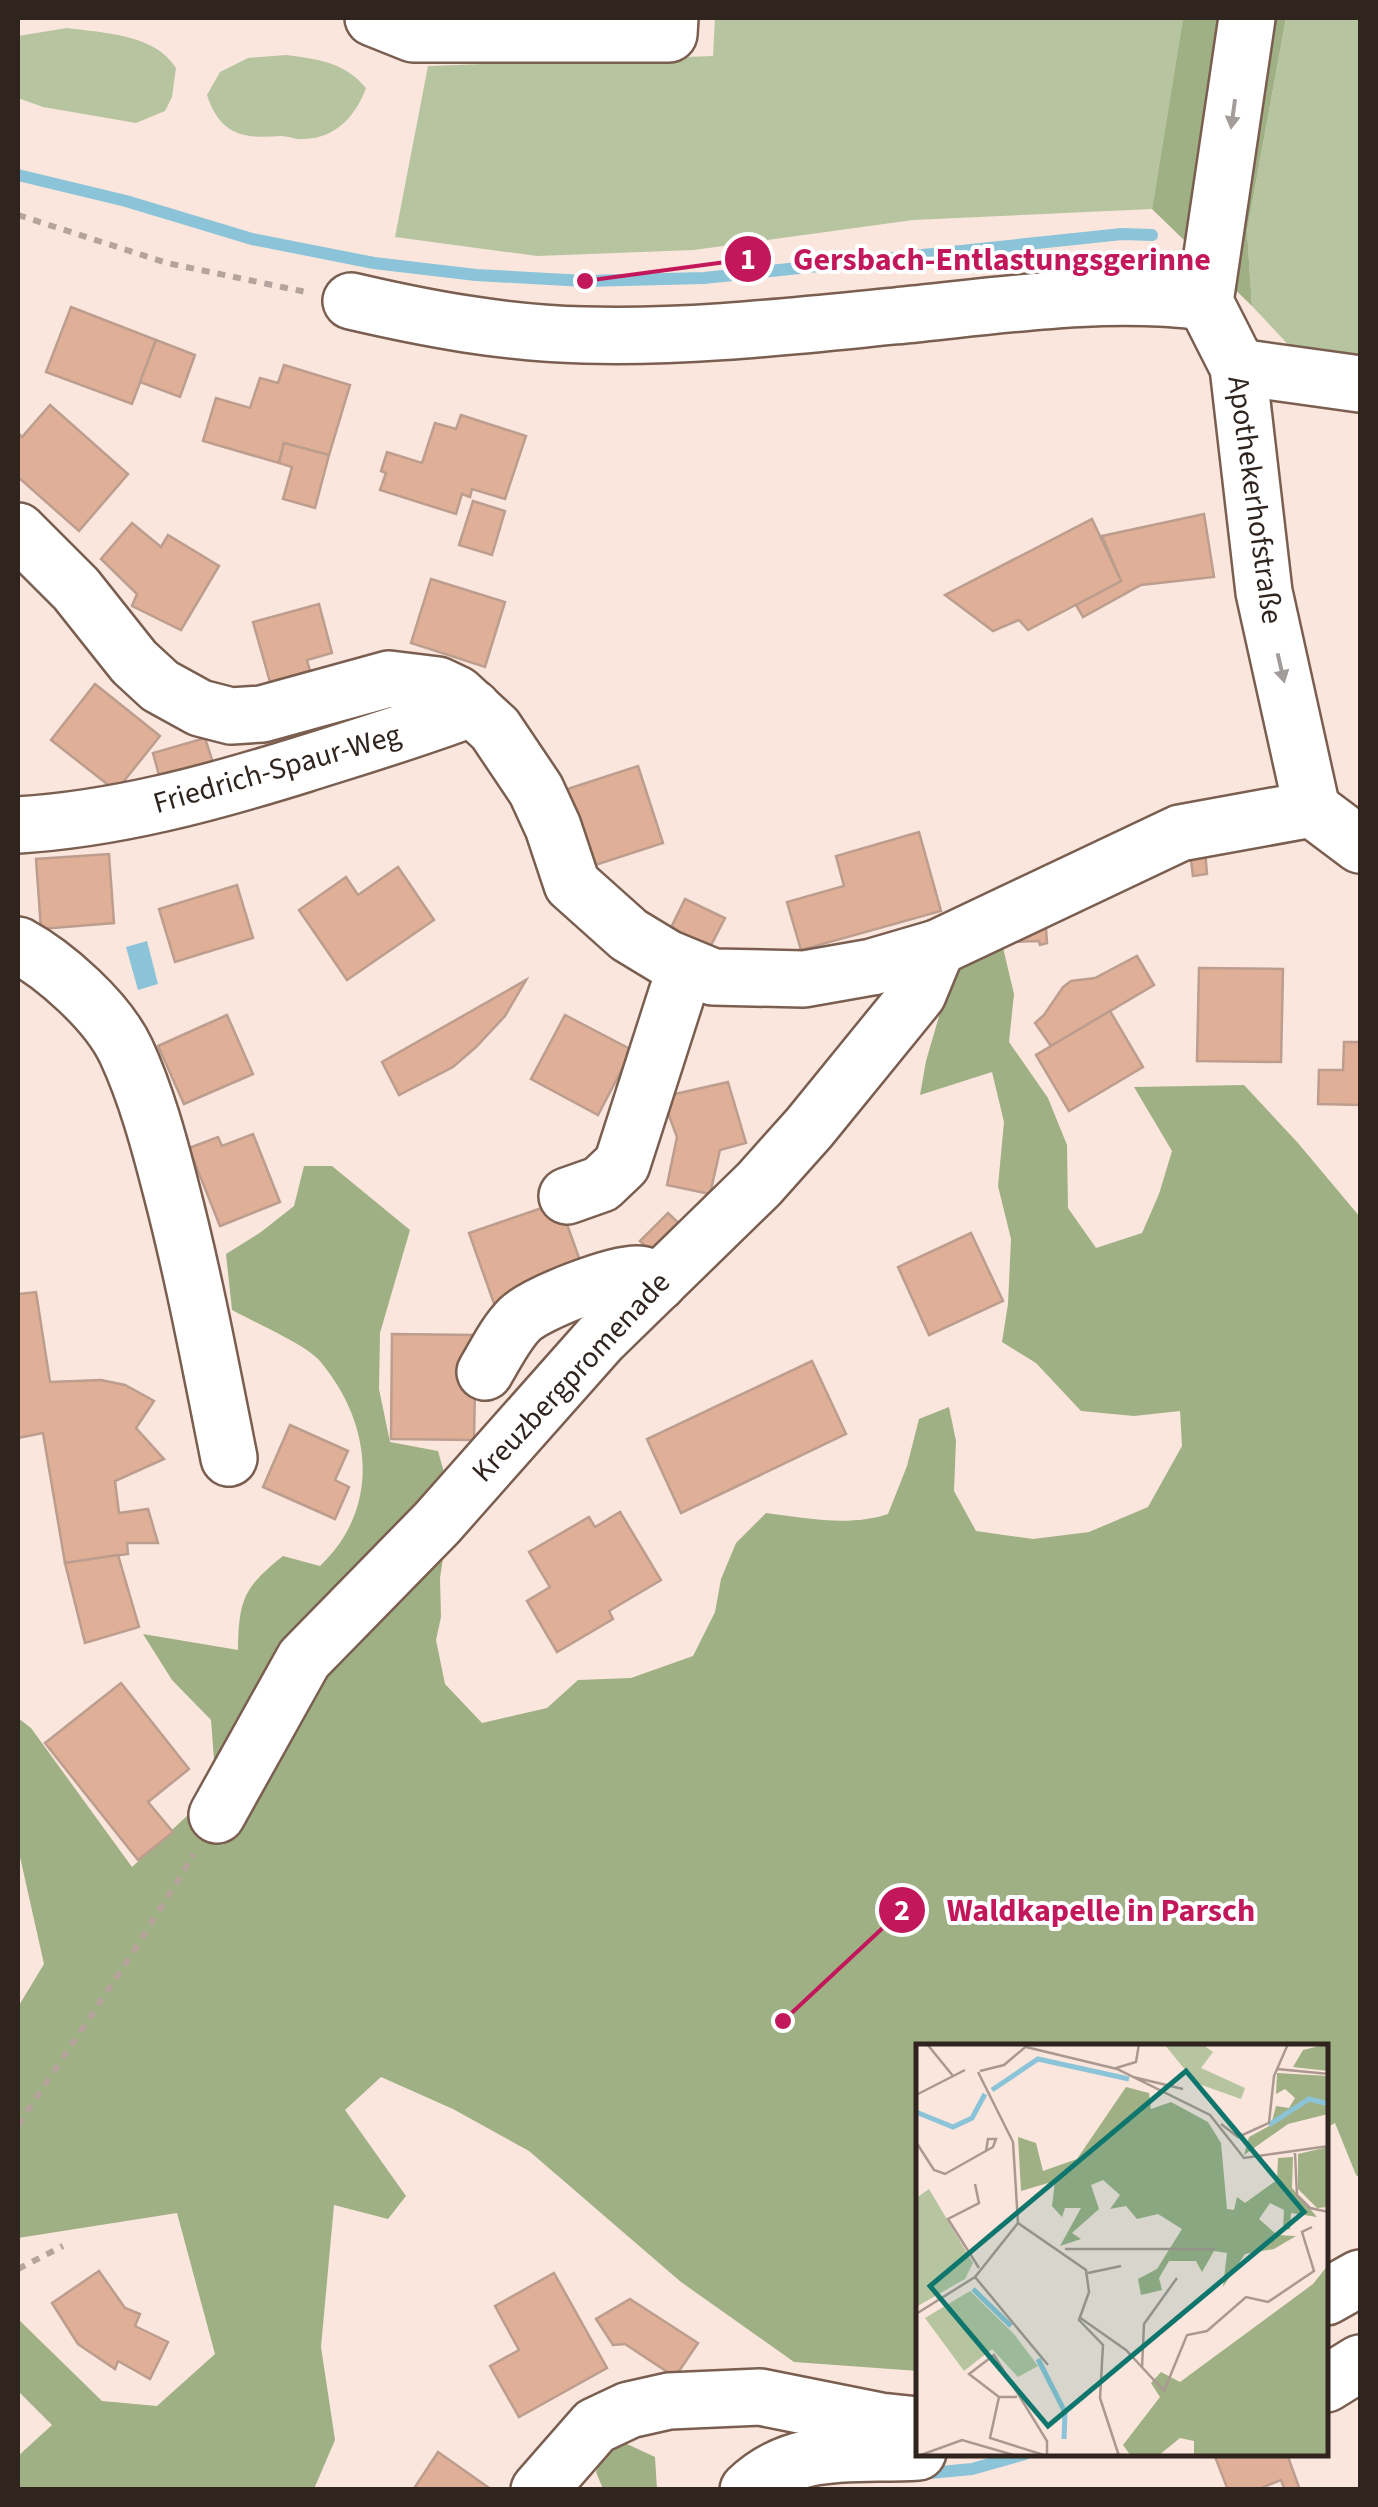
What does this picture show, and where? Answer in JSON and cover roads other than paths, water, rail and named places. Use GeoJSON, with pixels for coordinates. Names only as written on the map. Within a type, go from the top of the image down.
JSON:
{"type":"FeatureCollection","features":[{"type":"Feature","properties":{"kind":"street"},"geometry":{"type":"LineString","coordinates":[[374,18],[413,34],[669,34],[670,18]]}},
{"type":"Feature","properties":{"kind":"street"},"geometry":{"type":"LineString","coordinates":[[351,301],[434,321],[584,335],[676,334],[1116,296],[1205,302],[1246,18]]}},
{"type":"Feature","properties":{"kind":"street","name":"Apothekerhofstraße"},"geometry":{"type":"LineString","coordinates":[[1205,302],[1238,367],[1264,592],[1312,808]]}},
{"type":"Feature","properties":{"kind":"street"},"geometry":{"type":"LineString","coordinates":[[1238,367],[1360,384]]}},
{"type":"Feature","properties":{"kind":"street"},"geometry":{"type":"LineString","coordinates":[[18,531],[76,590],[134,662],[160,686],[200,708],[231,716],[262,714],[389,680],[438,685],[457,694],[495,729],[536,790],[572,884],[629,935],[688,968],[714,977],[804,979],[872,967],[937,948],[1180,833],[1312,808],[1360,845]]}},
{"type":"Feature","properties":{"kind":"street","name":"Friedrich-Spaur-Weg"},"geometry":{"type":"LineString","coordinates":[[18,824],[63,822],[200,796],[421,728],[473,708]]}},
{"type":"Feature","properties":{"kind":"street"},"geometry":{"type":"LineString","coordinates":[[18,945],[42,958],[85,997],[124,1047],[156,1130],[186,1245],[229,1458]]}},
{"type":"Feature","properties":{"kind":"street","name":"Kreuzbergpromenade"},"geometry":{"type":"LineString","coordinates":[[217,1815],[304,1659],[437,1523],[600,1339],[759,1184],[839,1094],[918,994],[937,948]]}},
{"type":"Feature","properties":{"kind":"street"},"geometry":{"type":"LineString","coordinates":[[567,1196],[601,1184],[622,1164],[676,993],[688,968]]}},
{"type":"Feature","properties":{"kind":"street"},"geometry":{"type":"LineString","coordinates":[[485,1372],[510,1331],[533,1310],[619,1277],[642,1274],[658,1283]]}},
{"type":"Feature","properties":{"kind":"street"},"geometry":{"type":"LineString","coordinates":[[1328,2296],[1360,2278]]}},
{"type":"Feature","properties":{"kind":"street"},"geometry":{"type":"LineString","coordinates":[[1328,2383],[1360,2364]]}},
{"type":"Feature","properties":{"kind":"street"},"geometry":{"type":"LineString","coordinates":[[539,2490],[595,2426],[629,2410],[668,2401],[760,2397],[916,2425]]}},
{"type":"Feature","properties":{"kind":"street"},"geometry":{"type":"LineString","coordinates":[[748,2490],[777,2466],[805,2458],[916,2452]]}},
{"type":"Feature","properties":{"kind":"water"},"geometry":{"type":"Polygon","coordinates":[[[147,941],[158,984],[138,990],[126,947],[147,941]]]}},
{"type":"Feature","properties":{"kind":"waterway"},"geometry":{"type":"LineString","coordinates":[[18,175],[126,201],[252,239],[374,263],[476,275],[585,281],[704,278],[1122,234],[1152,235]]}},
{"type":"Feature","properties":{"kind":"waterway"},"geometry":{"type":"LineString","coordinates":[[919,2474],[972,2469],[1014,2457]]}},
{"type":"Feature","properties":{"kind":"place","name":"Gersbach-Entlastungsgerinne"},"geometry":{"type":"Point","coordinates":[585,281]}},
{"type":"Feature","properties":{"kind":"place","name":"Waldkapelle in Parsch"},"geometry":{"type":"Point","coordinates":[783,2021]}}]}
